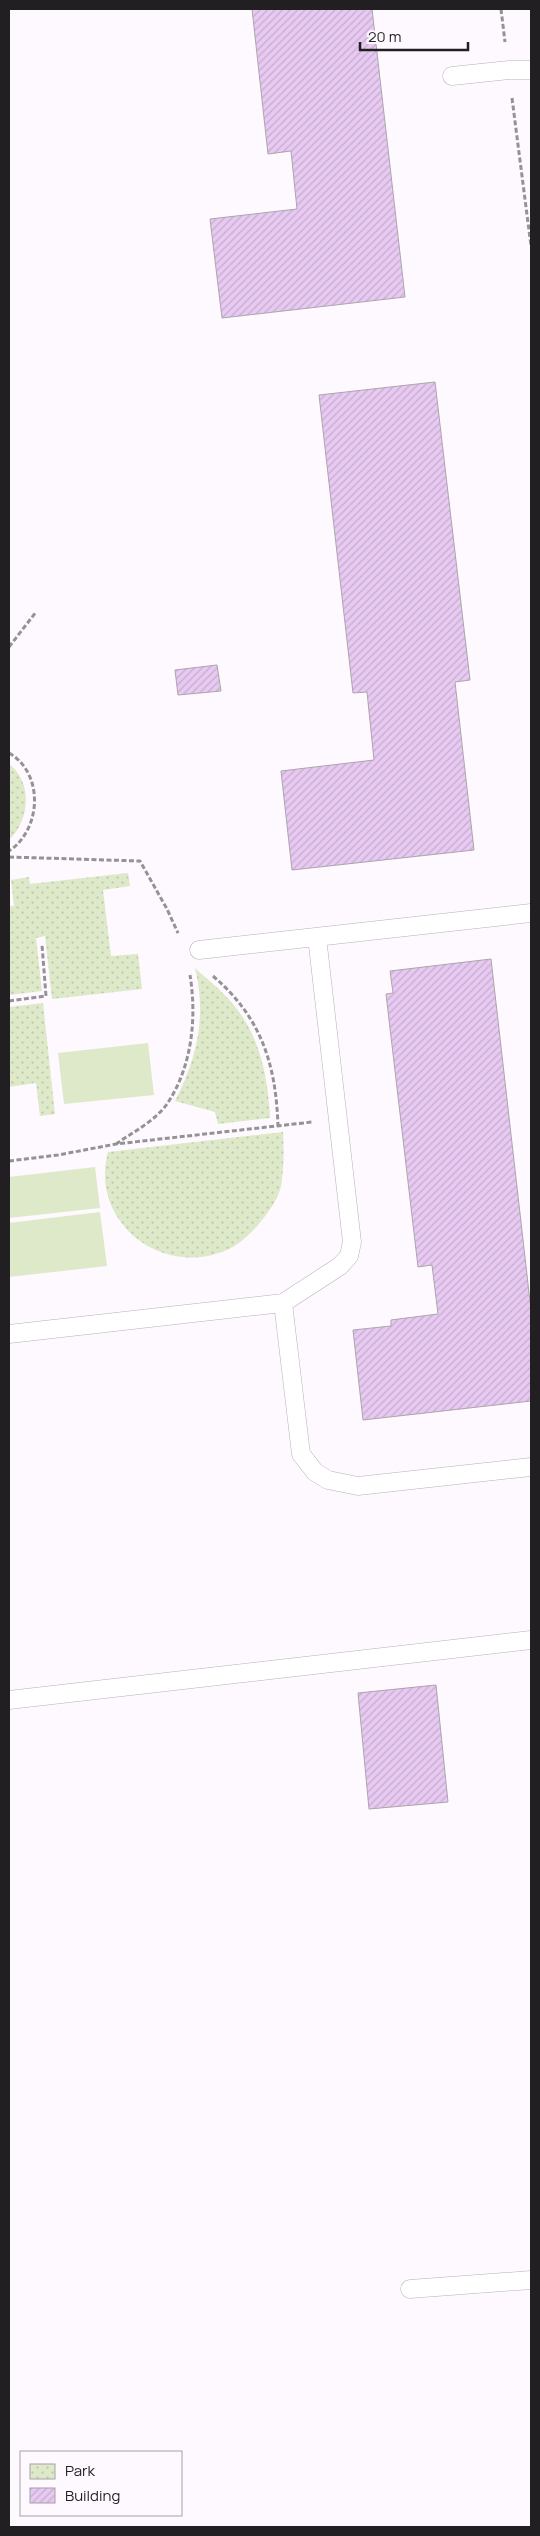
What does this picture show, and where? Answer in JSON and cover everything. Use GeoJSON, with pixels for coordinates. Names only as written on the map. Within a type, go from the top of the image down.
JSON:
{"type":"FeatureCollection","features":[{"type":"Feature","properties":{"kind":"lane"},"geometry":{"type":"LineString","coordinates":[[452,76],[509,70],[531,70]]}},
{"type":"Feature","properties":{"kind":"lane"},"geometry":{"type":"LineString","coordinates":[[199,950],[531,913]]}},
{"type":"Feature","properties":{"kind":"lane"},"geometry":{"type":"LineString","coordinates":[[9,1334],[283,1303],[340,1266],[350,1256],[352,1242],[317,937]]}},
{"type":"Feature","properties":{"kind":"lane"},"geometry":{"type":"LineString","coordinates":[[283,1303],[301,1454],[315,1472],[328,1480],[358,1486],[531,1467]]}},
{"type":"Feature","properties":{"kind":"lane"},"geometry":{"type":"LineString","coordinates":[[9,1700],[531,1640]]}},
{"type":"Feature","properties":{"kind":"lane"},"geometry":{"type":"LineString","coordinates":[[410,2289],[531,2280]]}},
{"type":"Feature","properties":{"kind":"path"},"geometry":{"type":"LineString","coordinates":[[501,9],[531,246]]}},
{"type":"Feature","properties":{"kind":"path"},"geometry":{"type":"LineString","coordinates":[[9,647],[36,612]]}},
{"type":"Feature","properties":{"kind":"path"},"geometry":{"type":"LineString","coordinates":[[9,753],[18,758],[32,778],[36,803],[30,824],[16,846],[9,851]]}},
{"type":"Feature","properties":{"kind":"path"},"geometry":{"type":"LineString","coordinates":[[9,857],[140,862],[167,909],[178,934]]}},
{"type":"Feature","properties":{"kind":"path"},"geometry":{"type":"LineString","coordinates":[[9,1001],[46,996],[42,945]]}},
{"type":"Feature","properties":{"kind":"path"},"geometry":{"type":"LineString","coordinates":[[116,1144],[147,1123],[166,1104],[179,1080],[190,1050],[193,1019],[189,967]]}},
{"type":"Feature","properties":{"kind":"path"},"geometry":{"type":"LineString","coordinates":[[210,973],[233,993],[254,1023],[269,1054],[277,1092],[278,1126]]}},
{"type":"Feature","properties":{"kind":"path"},"geometry":{"type":"LineString","coordinates":[[9,1161],[58,1155],[116,1144],[338,1119]]}},
{"type":"Feature","properties":{"kind":"green space"},"geometry":{"type":"Polygon","coordinates":[[[9,764],[22,781],[26,802],[21,823],[9,840],[9,764]]]}},
{"type":"Feature","properties":{"kind":"green space"},"geometry":{"type":"Polygon","coordinates":[[[128,873],[130,886],[103,890],[111,956],[138,954],[142,989],[52,999],[45,936],[36,938],[42,991],[9,995],[9,906],[14,906],[11,880],[29,877],[30,884],[128,873]]]}},
{"type":"Feature","properties":{"kind":"green space"},"geometry":{"type":"Polygon","coordinates":[[[195,968],[228,998],[242,1015],[256,1043],[267,1087],[270,1118],[218,1124],[215,1112],[175,1101],[189,1069],[198,1036],[200,1003],[195,968]]]}},
{"type":"Feature","properties":{"kind":"green space"},"geometry":{"type":"Polygon","coordinates":[[[43,1003],[55,1114],[40,1116],[36,1083],[9,1087],[9,1007],[43,1003]]]}},
{"type":"Feature","properties":{"kind":"green space"},"geometry":{"type":"Polygon","coordinates":[[[148,1043],[154,1095],[64,1104],[58,1053],[148,1043]]]}},
{"type":"Feature","properties":{"kind":"green space"},"geometry":{"type":"Polygon","coordinates":[[[283,1132],[283,1172],[277,1196],[268,1212],[255,1228],[241,1242],[229,1249],[204,1257],[180,1257],[157,1250],[137,1238],[121,1222],[110,1201],[105,1178],[108,1152],[283,1132]]]}},
{"type":"Feature","properties":{"kind":"green space"},"geometry":{"type":"Polygon","coordinates":[[[95,1167],[100,1208],[9,1218],[9,1177],[95,1167]]]}},
{"type":"Feature","properties":{"kind":"green space"},"geometry":{"type":"Polygon","coordinates":[[[100,1212],[107,1266],[9,1277],[9,1223],[100,1212]]]}},
{"type":"Feature","properties":{"kind":"building"},"geometry":{"type":"Polygon","coordinates":[[[252,9],[372,9],[405,297],[222,318],[210,219],[297,209],[291,151],[268,154],[252,9]]]}},
{"type":"Feature","properties":{"kind":"building"},"geometry":{"type":"Polygon","coordinates":[[[435,382],[470,680],[455,682],[474,850],[292,870],[281,771],[374,760],[367,692],[353,693],[319,395],[435,382]]]}},
{"type":"Feature","properties":{"kind":"building"},"geometry":{"type":"Polygon","coordinates":[[[217,665],[221,691],[178,695],[175,670],[217,665]]]}},
{"type":"Feature","properties":{"kind":"building"},"geometry":{"type":"Polygon","coordinates":[[[491,959],[531,1310],[531,1401],[363,1420],[353,1330],[391,1326],[391,1320],[438,1314],[432,1265],[418,1267],[386,994],[393,993],[390,971],[491,959]]]}},
{"type":"Feature","properties":{"kind":"building"},"geometry":{"type":"Polygon","coordinates":[[[436,1685],[448,1802],[369,1809],[358,1693],[436,1685]]]}}]}
